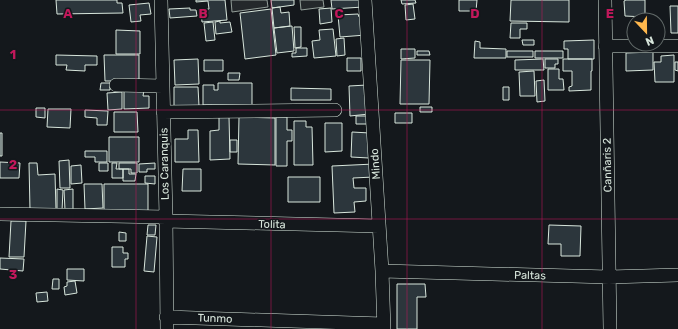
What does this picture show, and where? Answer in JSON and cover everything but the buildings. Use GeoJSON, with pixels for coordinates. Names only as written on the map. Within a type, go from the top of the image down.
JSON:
{"type":"FeatureCollection","features":[{"type":"Feature","properties":{"kind":"street","name":"Los Caranquis"},"geometry":{"type":"LineString","coordinates":[[161,0],[166,323]]}},
{"type":"Feature","properties":{"kind":"street","name":"Mindo"},"geometry":{"type":"LineString","coordinates":[[365,0],[382,271],[384,326]]}},
{"type":"Feature","properties":{"kind":"street","name":"Canñaris 2"},"geometry":{"type":"LineString","coordinates":[[605,0],[610,329]]}},
{"type":"Feature","properties":{"kind":"street"},"geometry":{"type":"LineString","coordinates":[[606,46],[678,46]]}},
{"type":"Feature","properties":{"kind":"street"},"geometry":{"type":"LineString","coordinates":[[116,85],[163,86]]}},
{"type":"Feature","properties":{"kind":"street"},"geometry":{"type":"LineString","coordinates":[[163,112],[335,110]]}},
{"type":"Feature","properties":{"kind":"street","name":"Tolita"},"geometry":{"type":"LineString","coordinates":[[0,214],[379,226]]}},
{"type":"Feature","properties":{"kind":"street","name":"Paltas"},"geometry":{"type":"LineString","coordinates":[[382,271],[609,276],[678,275]]}},
{"type":"Feature","properties":{"kind":"street","name":"Tunmo"},"geometry":{"type":"LineString","coordinates":[[166,323],[384,326]]}},
{"type":"Feature","properties":{"kind":"shaded area"},"geometry":{"type":"Polygon","coordinates":[[[231,0],[267,0],[268,7],[232,12],[231,0]]]}},
{"type":"Feature","properties":{"kind":"shaded area"},"geometry":{"type":"Polygon","coordinates":[[[300,0],[323,0],[324,7],[301,10],[300,0]]]}}]}
